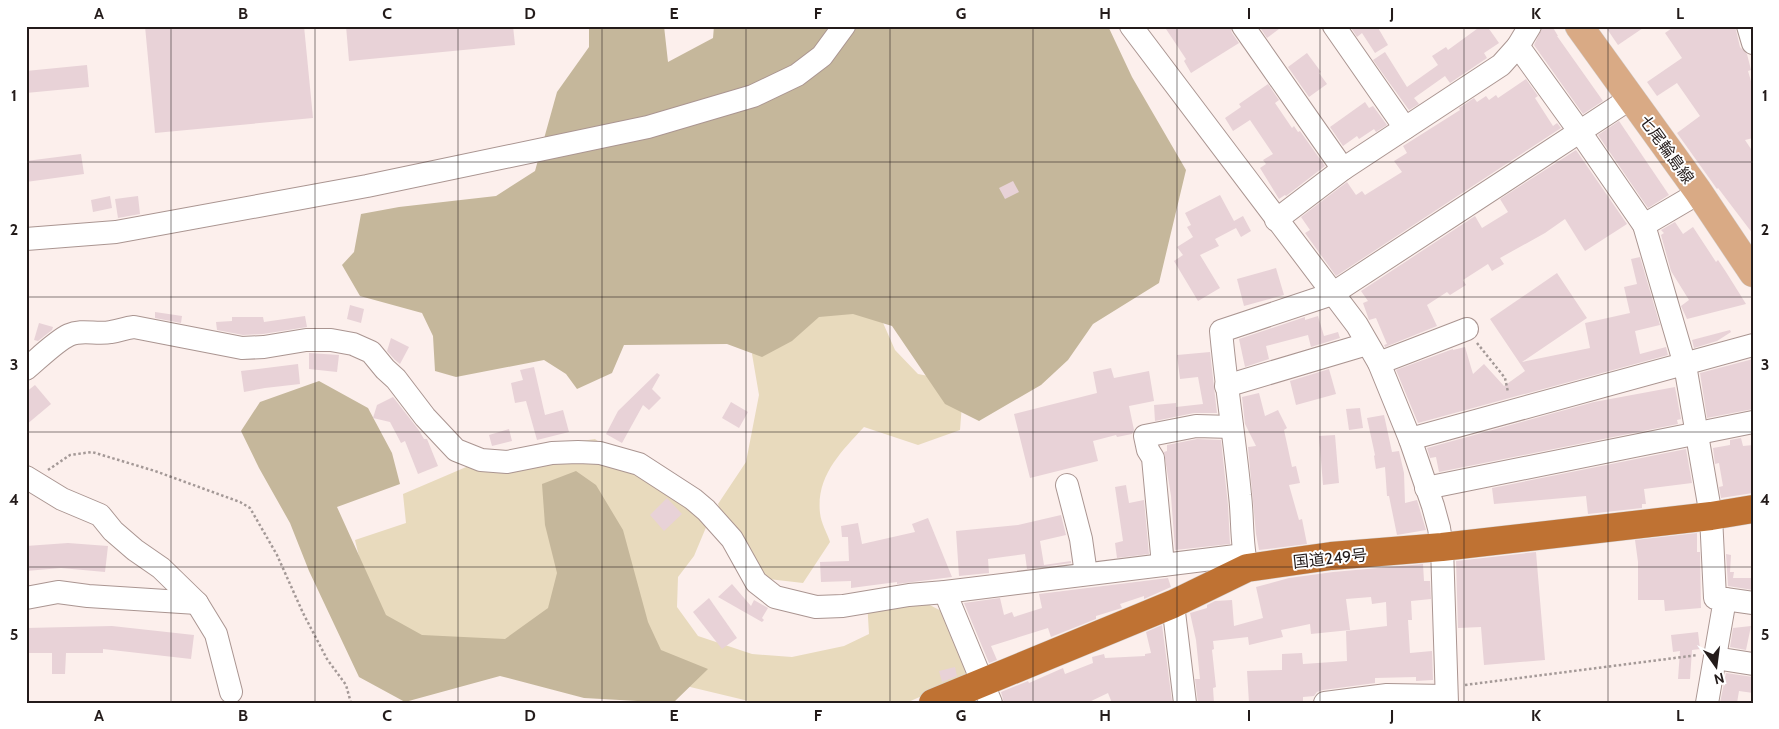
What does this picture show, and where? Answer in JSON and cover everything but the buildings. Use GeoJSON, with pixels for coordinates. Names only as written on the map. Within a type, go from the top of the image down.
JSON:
{"type":"FeatureCollection","features":[{"type":"Feature","properties":{"kind":"highway","name":"国道249号"},"geometry":{"type":"LineString","coordinates":[[933,703],[987,692],[1173,604],[1245,562],[1442,547],[1711,516],[1753,509]]}},
{"type":"Feature","properties":{"kind":"main road","name":"七尾輪島線"},"geometry":{"type":"LineString","coordinates":[[1579,26],[1698,191],[1753,273]]}},
{"type":"Feature","properties":{"kind":"street"},"geometry":{"type":"LineString","coordinates":[[26,239],[116,232],[367,186],[648,127],[753,96],[797,74],[822,56],[844,26]]}},
{"type":"Feature","properties":{"kind":"street"},"geometry":{"type":"LineString","coordinates":[[1131,26],[1357,325],[1379,363],[1410,439],[1439,528],[1442,547],[1446,695],[1387,695],[1328,703]]}},
{"type":"Feature","properties":{"kind":"street"},"geometry":{"type":"LineString","coordinates":[[1243,26],[1343,169]]}},
{"type":"Feature","properties":{"kind":"street"},"geometry":{"type":"LineString","coordinates":[[1334,26],[1404,128]]}},
{"type":"Feature","properties":{"kind":"street"},"geometry":{"type":"LineString","coordinates":[[1276,220],[1343,169],[1501,65],[1518,46],[1530,26]]}},
{"type":"Feature","properties":{"kind":"street"},"geometry":{"type":"LineString","coordinates":[[1748,26],[1753,43]]}},
{"type":"Feature","properties":{"kind":"street"},"geometry":{"type":"LineString","coordinates":[[1518,46],[1644,226],[1685,365],[1711,516],[1715,598],[1753,603]]}},
{"type":"Feature","properties":{"kind":"street"},"geometry":{"type":"LineString","coordinates":[[26,369],[68,336],[80,332],[93,334],[134,327],[242,348],[264,347],[306,340],[331,340],[353,344],[371,352],[396,379],[425,418],[456,450],[481,460],[508,462],[552,453],[578,452],[600,454],[639,464],[693,499],[706,510],[732,539],[756,582],[775,596],[816,607],[843,606],[909,595],[1163,565],[1245,562],[1240,496],[1221,332],[1332,294],[1631,98]]}},
{"type":"Feature","properties":{"kind":"street"},"geometry":{"type":"LineString","coordinates":[[1644,226],[1690,198],[1698,191]]}},
{"type":"Feature","properties":{"kind":"street"},"geometry":{"type":"LineString","coordinates":[[1379,363],[1467,329]]}},
{"type":"Feature","properties":{"kind":"street"},"geometry":{"type":"LineString","coordinates":[[1226,386],[1367,344]]}},
{"type":"Feature","properties":{"kind":"street"},"geometry":{"type":"LineString","coordinates":[[1410,439],[1753,345]]}},
{"type":"Feature","properties":{"kind":"street"},"geometry":{"type":"LineString","coordinates":[[1426,488],[1753,422]]}},
{"type":"Feature","properties":{"kind":"street"},"geometry":{"type":"LineString","coordinates":[[1163,565],[1153,458],[1148,450],[1145,436],[1196,426],[1232,427]]}},
{"type":"Feature","properties":{"kind":"street"},"geometry":{"type":"LineString","coordinates":[[29,479],[62,499],[100,515],[113,531],[135,550],[161,568],[197,604],[216,634],[231,692]]}},
{"type":"Feature","properties":{"kind":"street"},"geometry":{"type":"LineString","coordinates":[[1067,484],[1081,539],[1086,574]]}},
{"type":"Feature","properties":{"kind":"street"},"geometry":{"type":"LineString","coordinates":[[26,598],[58,592],[197,604]]}},
{"type":"Feature","properties":{"kind":"street"},"geometry":{"type":"LineString","coordinates":[[945,592],[987,692]]}},
{"type":"Feature","properties":{"kind":"street"},"geometry":{"type":"LineString","coordinates":[[1706,703],[1725,600]]}},
{"type":"Feature","properties":{"kind":"street"},"geometry":{"type":"LineString","coordinates":[[1173,604],[1185,703]]}},
{"type":"Feature","properties":{"kind":"street"},"geometry":{"type":"LineString","coordinates":[[1716,656],[1753,664]]}},
{"type":"Feature","properties":{"kind":"path"},"geometry":{"type":"LineString","coordinates":[[1467,329],[1504,378],[1513,411]]}},
{"type":"Feature","properties":{"kind":"path"},"geometry":{"type":"LineString","coordinates":[[29,479],[70,455],[92,452],[155,471],[240,502],[250,508],[277,555],[303,613],[327,659],[346,685],[351,703]]}},
{"type":"Feature","properties":{"kind":"path"},"geometry":{"type":"LineString","coordinates":[[1446,695],[1716,656]]}},
{"type":"Feature","properties":{"kind":"shaded area"},"geometry":{"type":"Polygon","coordinates":[[[589,26],[664,26],[668,62],[713,38],[714,26],[1108,26],[1132,77],[1186,170],[1159,283],[1093,324],[1068,360],[1041,385],[979,421],[945,404],[892,326],[853,314],[819,317],[792,341],[762,357],[727,344],[624,345],[612,373],[577,389],[566,374],[544,360],[456,377],[435,371],[433,336],[422,313],[360,296],[342,265],[354,252],[361,214],[399,207],[496,196],[535,171],[557,92],[589,47],[589,26]]]}},
{"type":"Feature","properties":{"kind":"shaded area"},"geometry":{"type":"Polygon","coordinates":[[[853,304],[880,316],[895,350],[918,374],[949,380],[962,404],[960,430],[918,445],[864,427],[839,455],[826,476],[822,487],[820,513],[830,542],[803,583],[752,577],[739,564],[718,504],[746,462],[759,395],[752,354],[760,336],[853,304]]]}},
{"type":"Feature","properties":{"kind":"shaded area"},"geometry":{"type":"Polygon","coordinates":[[[319,381],[368,408],[392,453],[400,484],[337,507],[386,615],[422,635],[505,639],[548,608],[557,573],[545,525],[542,484],[576,471],[596,485],[623,530],[648,622],[661,650],[708,669],[673,703],[584,698],[500,676],[405,702],[359,677],[309,571],[290,523],[259,468],[241,431],[260,402],[319,381]]]}},
{"type":"Feature","properties":{"kind":"shaded area"},"geometry":{"type":"Polygon","coordinates":[[[595,439],[659,484],[707,525],[694,556],[678,577],[677,607],[698,636],[752,654],[792,657],[844,646],[869,634],[867,600],[920,600],[951,616],[972,674],[906,703],[757,703],[615,669],[378,635],[355,540],[406,523],[403,494],[499,453],[595,439]]]}}]}
